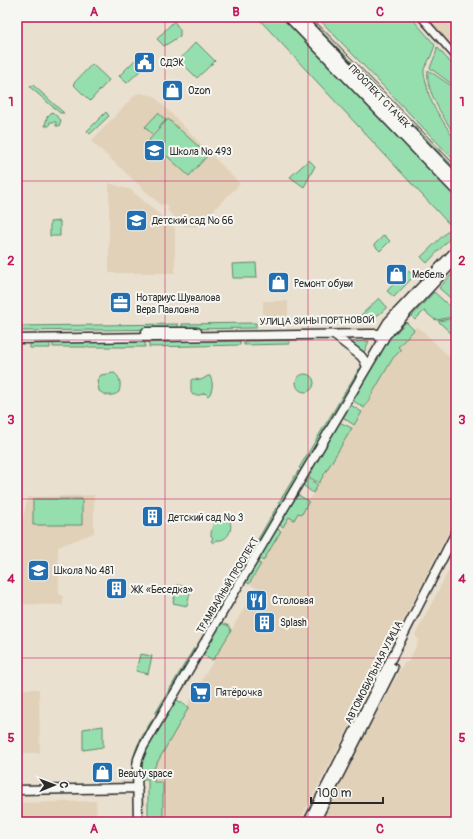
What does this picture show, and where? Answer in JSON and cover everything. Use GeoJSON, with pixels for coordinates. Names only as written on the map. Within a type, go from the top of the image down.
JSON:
{"type":"FeatureCollection","features":[{"type":"Feature","properties":{"kind":"main road","name":"ПРОСПЕКТ СТАЧЕК"},"geometry":{"type":"LineString","coordinates":[[288,17],[456,190]]}},
{"type":"Feature","properties":{"kind":"main road","name":"ПРОСПЕКТ СТАЧЕК"},"geometry":{"type":"LineString","coordinates":[[299,17],[456,179]]}},
{"type":"Feature","properties":{"kind":"main road","name":"ТРАМВАЙНЫЙ ПРОСПЕКТ"},"geometry":{"type":"LineString","coordinates":[[138,822],[137,766],[142,747],[367,367],[384,332],[456,250]]}},
{"type":"Feature","properties":{"kind":"main road","name":"ТРАМВАЙНЫЙ ПРОСПЕКТ"},"geometry":{"type":"LineString","coordinates":[[384,332],[456,259]]}},
{"type":"Feature","properties":{"kind":"main road","name":"УЛИЦА ЗИНЫ ПОРТНОВОЙ"},"geometry":{"type":"LineString","coordinates":[[17,334],[384,332]]}},
{"type":"Feature","properties":{"kind":"main road","name":"УЛИЦА ЗИНЫ ПОРТНОВОЙ"},"geometry":{"type":"LineString","coordinates":[[17,339],[334,335],[384,332]]}},
{"type":"Feature","properties":{"kind":"main road"},"geometry":{"type":"LineString","coordinates":[[334,335],[361,356],[367,367]]}},
{"type":"Feature","properties":{"kind":"main road","name":"АВТОМОБИЛЬНАЯ УЛИЦА"},"geometry":{"type":"LineString","coordinates":[[308,822],[456,532]]}},
{"type":"Feature","properties":{"kind":"main road","name":"АВТОМОБИЛЬНАЯ УЛИЦА"},"geometry":{"type":"LineString","coordinates":[[315,822],[456,543]]}},
{"type":"Feature","properties":{"kind":"main road"},"geometry":{"type":"LineString","coordinates":[[17,790],[138,788]]}},
{"type":"Feature","properties":{"kind":"street"},"geometry":{"type":"LineString","coordinates":[[420,17],[456,57]]}},
{"type":"Feature","properties":{"kind":"shaded area"},"geometry":{"type":"Polygon","coordinates":[[[426,17],[456,17],[456,51],[426,17]]]}},
{"type":"Feature","properties":{"kind":"shaded area","name":"Школа № 493"},"geometry":{"type":"Polygon","coordinates":[[[140,93],[154,96],[240,184],[196,227],[184,226],[167,210],[169,207],[166,204],[161,205],[91,141],[136,94],[140,93]]]}},
{"type":"Feature","properties":{"kind":"shaded area","name":"Детский сад № 66"},"geometry":{"type":"Polygon","coordinates":[[[109,183],[131,190],[175,228],[175,273],[109,273],[109,183]]]}},
{"type":"Feature","properties":{"kind":"shaded area"},"geometry":{"type":"Polygon","coordinates":[[[263,301],[288,301],[288,318],[263,318],[263,301]]]}},
{"type":"Feature","properties":{"kind":"shaded area"},"geometry":{"type":"Polygon","coordinates":[[[417,326],[454,361],[456,359],[456,517],[345,735],[299,822],[161,822],[160,784],[152,784],[151,767],[256,588],[249,584],[289,517],[298,512],[301,514],[393,358],[397,347],[417,326]]]}},
{"type":"Feature","properties":{"kind":"shaded area","name":"Школа № 481"},"geometry":{"type":"Polygon","coordinates":[[[94,495],[94,533],[58,547],[59,594],[63,596],[63,605],[17,604],[17,529],[21,525],[28,497],[94,495]]]}},
{"type":"Feature","properties":{"kind":"shaded area"},"geometry":{"type":"Polygon","coordinates":[[[456,556],[456,822],[319,822],[403,664],[409,661],[419,640],[415,635],[456,556]]]}},
{"type":"Feature","properties":{"kind":"shaded area"},"geometry":{"type":"Polygon","coordinates":[[[17,689],[39,689],[40,753],[17,753],[17,689]]]}},
{"type":"Feature","properties":{"kind":"shaded area"},"geometry":{"type":"Polygon","coordinates":[[[96,801],[97,822],[17,822],[17,803],[96,801]]]}},
{"type":"Feature","properties":{"kind":"green space"},"geometry":{"type":"Polygon","coordinates":[[[257,17],[283,17],[315,52],[456,196],[456,217],[449,224],[257,17]]]}},
{"type":"Feature","properties":{"kind":"green space"},"geometry":{"type":"Polygon","coordinates":[[[304,17],[308,17],[456,169],[456,174],[304,17]]]}},
{"type":"Feature","properties":{"kind":"green space"},"geometry":{"type":"Polygon","coordinates":[[[317,17],[411,17],[435,45],[424,69],[424,74],[429,95],[434,107],[456,142],[456,162],[317,17]]]}},
{"type":"Feature","properties":{"kind":"green space"},"geometry":{"type":"Polygon","coordinates":[[[174,21],[180,30],[180,36],[164,46],[157,39],[174,21]]]}},
{"type":"Feature","properties":{"kind":"green space"},"geometry":{"type":"Polygon","coordinates":[[[196,42],[215,61],[197,78],[179,60],[196,42]]]}},
{"type":"Feature","properties":{"kind":"green space"},"geometry":{"type":"Polygon","coordinates":[[[437,47],[455,68],[456,87],[430,68],[437,47]]]}},
{"type":"Feature","properties":{"kind":"green space"},"geometry":{"type":"Polygon","coordinates":[[[136,59],[144,67],[127,83],[119,76],[136,59]]]}},
{"type":"Feature","properties":{"kind":"green space"},"geometry":{"type":"Polygon","coordinates":[[[92,64],[109,80],[90,101],[73,84],[92,64]]]}},
{"type":"Feature","properties":{"kind":"green space"},"geometry":{"type":"Polygon","coordinates":[[[428,70],[456,89],[456,137],[433,96],[428,78],[428,70]]]}},
{"type":"Feature","properties":{"kind":"green space"},"geometry":{"type":"Polygon","coordinates":[[[33,85],[64,113],[60,113],[30,87],[33,85]]]}},
{"type":"Feature","properties":{"kind":"green space"},"geometry":{"type":"Polygon","coordinates":[[[52,112],[61,120],[59,126],[56,126],[56,122],[50,122],[49,126],[45,126],[47,117],[52,112]]]}},
{"type":"Feature","properties":{"kind":"green space"},"geometry":{"type":"Polygon","coordinates":[[[106,112],[109,116],[90,134],[87,131],[106,112]]]}},
{"type":"Feature","properties":{"kind":"green space"},"geometry":{"type":"Polygon","coordinates":[[[158,113],[166,120],[152,134],[145,127],[158,113]]]}},
{"type":"Feature","properties":{"kind":"green space"},"geometry":{"type":"Polygon","coordinates":[[[168,119],[208,155],[189,176],[149,140],[168,119]]]}},
{"type":"Feature","properties":{"kind":"green space"},"geometry":{"type":"Polygon","coordinates":[[[309,160],[315,166],[304,187],[290,177],[309,160]]]}},
{"type":"Feature","properties":{"kind":"green space"},"geometry":{"type":"Polygon","coordinates":[[[60,221],[60,236],[50,236],[50,222],[60,221]]]}},
{"type":"Feature","properties":{"kind":"green space"},"geometry":{"type":"Polygon","coordinates":[[[456,223],[456,232],[427,263],[421,257],[456,223]]]}},
{"type":"Feature","properties":{"kind":"green space"},"geometry":{"type":"Polygon","coordinates":[[[384,235],[390,241],[380,251],[374,245],[384,235]]]}},
{"type":"Feature","properties":{"kind":"green space"},"geometry":{"type":"Polygon","coordinates":[[[256,263],[257,278],[233,278],[232,264],[256,263]]]}},
{"type":"Feature","properties":{"kind":"green space"},"geometry":{"type":"Polygon","coordinates":[[[407,270],[414,276],[394,297],[387,291],[407,270]]]}},
{"type":"Feature","properties":{"kind":"green space"},"geometry":{"type":"Polygon","coordinates":[[[456,270],[456,303],[439,288],[456,270]]]}},
{"type":"Feature","properties":{"kind":"green space"},"geometry":{"type":"Polygon","coordinates":[[[434,292],[456,312],[456,316],[437,320],[424,311],[415,320],[412,316],[434,292]]]}},
{"type":"Feature","properties":{"kind":"green space"},"geometry":{"type":"Polygon","coordinates":[[[379,298],[387,307],[383,311],[374,316],[359,317],[379,298]]]}},
{"type":"Feature","properties":{"kind":"green space"},"geometry":{"type":"Polygon","coordinates":[[[456,318],[456,338],[438,321],[456,318]]]}},
{"type":"Feature","properties":{"kind":"green space"},"geometry":{"type":"Polygon","coordinates":[[[406,322],[414,330],[398,347],[401,350],[393,358],[364,408],[352,400],[389,337],[394,332],[396,333],[406,322]]]}},
{"type":"Feature","properties":{"kind":"green space"},"geometry":{"type":"Polygon","coordinates":[[[256,323],[256,328],[182,329],[182,324],[256,323]]]}},
{"type":"Feature","properties":{"kind":"green space"},"geometry":{"type":"Polygon","coordinates":[[[178,324],[178,329],[17,331],[17,326],[178,324]]]}},
{"type":"Feature","properties":{"kind":"green space"},"geometry":{"type":"Polygon","coordinates":[[[289,338],[289,344],[244,345],[244,339],[289,338]]]}},
{"type":"Feature","properties":{"kind":"green space"},"geometry":{"type":"Polygon","coordinates":[[[240,339],[240,345],[149,347],[149,341],[240,339]]]}},
{"type":"Feature","properties":{"kind":"green space"},"geometry":{"type":"Polygon","coordinates":[[[145,341],[145,347],[53,347],[53,342],[145,341]]]}},
{"type":"Feature","properties":{"kind":"green space"},"geometry":{"type":"Polygon","coordinates":[[[369,341],[364,352],[350,342],[369,341]]]}},
{"type":"Feature","properties":{"kind":"green space"},"geometry":{"type":"Polygon","coordinates":[[[30,342],[50,342],[50,348],[30,348],[30,342]]]}},
{"type":"Feature","properties":{"kind":"green space"},"geometry":{"type":"Polygon","coordinates":[[[359,369],[361,369],[360,372],[302,470],[299,468],[359,369]]]}},
{"type":"Feature","properties":{"kind":"green space"},"geometry":{"type":"Polygon","coordinates":[[[114,373],[120,381],[119,392],[114,395],[109,395],[99,391],[97,380],[101,375],[114,373]]]}},
{"type":"Feature","properties":{"kind":"green space"},"geometry":{"type":"Polygon","coordinates":[[[301,374],[309,374],[314,379],[312,390],[309,392],[301,392],[296,387],[296,379],[301,374]]]}},
{"type":"Feature","properties":{"kind":"green space"},"geometry":{"type":"Polygon","coordinates":[[[210,376],[212,383],[210,394],[208,396],[205,393],[193,395],[191,392],[191,380],[201,380],[210,376]]]}},
{"type":"Feature","properties":{"kind":"green space"},"geometry":{"type":"Polygon","coordinates":[[[349,405],[362,412],[354,425],[343,416],[349,405]]]}},
{"type":"Feature","properties":{"kind":"green space"},"geometry":{"type":"Polygon","coordinates":[[[339,422],[352,428],[319,483],[307,476],[339,422]]]}},
{"type":"Feature","properties":{"kind":"green space"},"geometry":{"type":"Polygon","coordinates":[[[298,471],[300,472],[281,505],[278,504],[298,471]]]}},
{"type":"Feature","properties":{"kind":"green space"},"geometry":{"type":"Polygon","coordinates":[[[306,477],[318,485],[313,493],[303,485],[306,477]]]}},
{"type":"Feature","properties":{"kind":"green space"},"geometry":{"type":"Polygon","coordinates":[[[296,494],[309,501],[302,514],[298,513],[294,520],[289,517],[283,527],[278,524],[296,494]]]}},
{"type":"Feature","properties":{"kind":"green space"},"geometry":{"type":"Polygon","coordinates":[[[33,499],[82,499],[82,525],[33,525],[33,499]]]}},
{"type":"Feature","properties":{"kind":"green space"},"geometry":{"type":"Polygon","coordinates":[[[276,508],[278,510],[240,575],[238,574],[276,508]]]}},
{"type":"Feature","properties":{"kind":"green space"},"geometry":{"type":"Polygon","coordinates":[[[221,517],[229,519],[231,527],[230,531],[227,537],[216,540],[214,543],[211,541],[213,538],[211,536],[213,525],[221,517]]]}},
{"type":"Feature","properties":{"kind":"green space"},"geometry":{"type":"Polygon","coordinates":[[[276,528],[281,531],[263,561],[258,558],[276,528]]]}},
{"type":"Feature","properties":{"kind":"green space"},"geometry":{"type":"Polygon","coordinates":[[[256,562],[261,564],[249,584],[245,581],[256,562]]]}},
{"type":"Feature","properties":{"kind":"green space"},"geometry":{"type":"Polygon","coordinates":[[[236,578],[238,579],[207,632],[204,631],[236,578]]]}},
{"type":"Feature","properties":{"kind":"green space"},"geometry":{"type":"Polygon","coordinates":[[[177,585],[191,588],[187,606],[173,603],[177,585]]]}},
{"type":"Feature","properties":{"kind":"green space"},"geometry":{"type":"Polygon","coordinates":[[[221,623],[229,626],[231,631],[214,659],[211,660],[202,654],[221,623]]]}},
{"type":"Feature","properties":{"kind":"green space"},"geometry":{"type":"Polygon","coordinates":[[[194,648],[196,651],[158,714],[155,714],[194,648]]]}},
{"type":"Feature","properties":{"kind":"green space"},"geometry":{"type":"Polygon","coordinates":[[[140,654],[152,656],[148,674],[136,671],[140,654]]]}},
{"type":"Feature","properties":{"kind":"green space"},"geometry":{"type":"Polygon","coordinates":[[[175,699],[189,707],[154,768],[154,782],[163,782],[163,818],[148,818],[148,779],[141,779],[143,754],[175,699]]]}},
{"type":"Feature","properties":{"kind":"green space"},"geometry":{"type":"Polygon","coordinates":[[[153,718],[155,719],[137,751],[135,758],[134,778],[132,778],[133,760],[137,746],[153,718]]]}},
{"type":"Feature","properties":{"kind":"green space"},"geometry":{"type":"Polygon","coordinates":[[[103,726],[103,747],[83,750],[83,729],[103,726]]]}},
{"type":"Feature","properties":{"kind":"tram line"},"geometry":{"type":"LineString","coordinates":[[311,17],[456,166]]}},
{"type":"Feature","properties":{"kind":"place","name":"СДЭК"},"geometry":{"type":"Point","coordinates":[144,62]}},
{"type":"Feature","properties":{"kind":"place","name":"Ozon"},"geometry":{"type":"Point","coordinates":[172,90]}},
{"type":"Feature","properties":{"kind":"place","name":"Школа № 493"},"geometry":{"type":"Point","coordinates":[154,151]}},
{"type":"Feature","properties":{"kind":"place","name":"Детский сад № 66"},"geometry":{"type":"Point","coordinates":[137,220]}},
{"type":"Feature","properties":{"kind":"place","name":"Мебель"},"geometry":{"type":"Point","coordinates":[396,274]}},
{"type":"Feature","properties":{"kind":"place","name":"Ремонт обуви"},"geometry":{"type":"Point","coordinates":[279,283]}},
{"type":"Feature","properties":{"kind":"place","name":"Нотариус Шувалова Вера Павловна"},"geometry":{"type":"Point","coordinates":[121,303]}},
{"type":"Feature","properties":{"kind":"place","name":"Детский сад № 3"},"geometry":{"type":"Point","coordinates":[152,517]}},
{"type":"Feature","properties":{"kind":"place","name":"Школа № 481"},"geometry":{"type":"Point","coordinates":[38,570]}},
{"type":"Feature","properties":{"kind":"place","name":"ЖК «Беседка»"},"geometry":{"type":"Point","coordinates":[116,589]}},
{"type":"Feature","properties":{"kind":"place","name":"Столовая"},"geometry":{"type":"Point","coordinates":[257,600]}},
{"type":"Feature","properties":{"kind":"place","name":"Splash"},"geometry":{"type":"Point","coordinates":[265,622]}},
{"type":"Feature","properties":{"kind":"place","name":"Пятёрочка"},"geometry":{"type":"Point","coordinates":[200,692]}},
{"type":"Feature","properties":{"kind":"place","name":"Beauty space"},"geometry":{"type":"Point","coordinates":[102,773]}}]}
